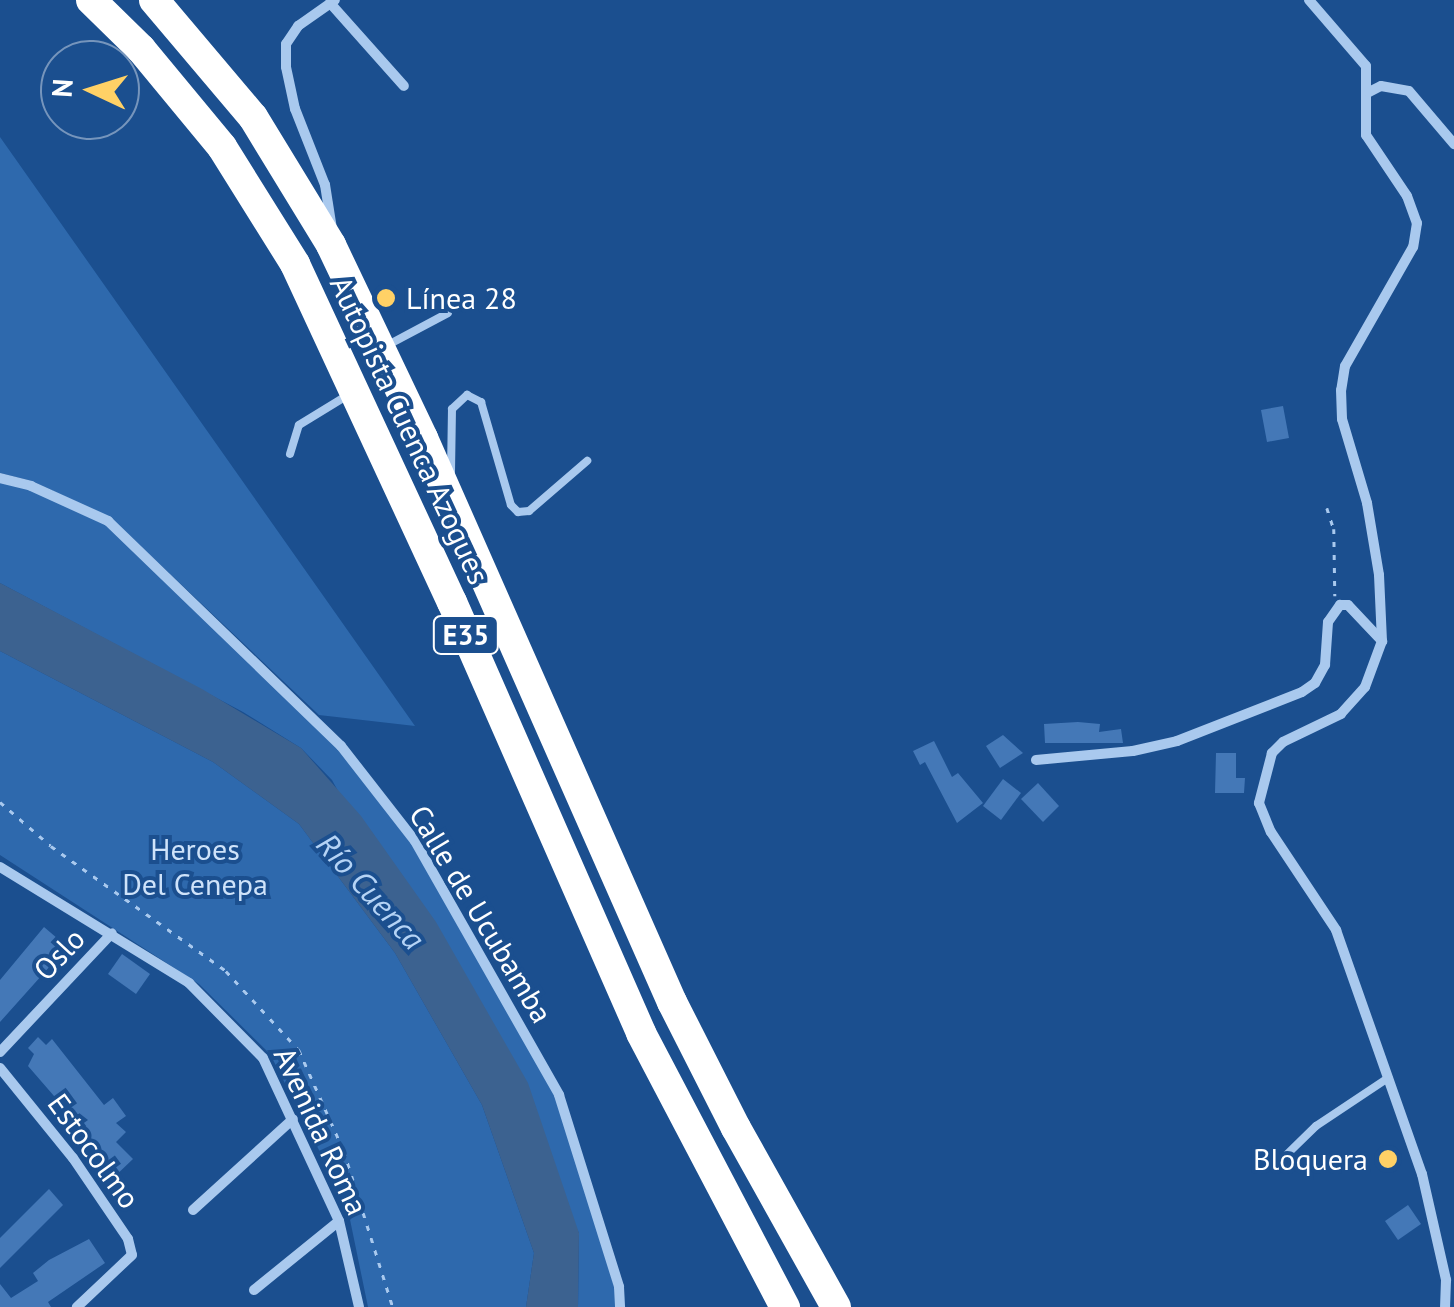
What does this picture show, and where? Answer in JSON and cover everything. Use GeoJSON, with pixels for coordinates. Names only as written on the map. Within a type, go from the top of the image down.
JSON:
{"type":"FeatureCollection","features":[{"type":"Feature","properties":{"kind":"highway","name":"Autopista Cuenca Azogues"},"geometry":{"type":"LineString","coordinates":[[91,0],[162,73],[242,176],[294,264],[356,390],[641,1033],[786,1307]]}},
{"type":"Feature","properties":{"kind":"highway","name":"Autopista Cuenca Azogues"},"geometry":{"type":"LineString","coordinates":[[154,0],[253,117],[331,245],[452,502],[672,1002],[752,1158],[836,1307]]}},
{"type":"Feature","properties":{"kind":"street"},"geometry":{"type":"LineString","coordinates":[[1309,0],[1366,66],[1369,92],[1362,120],[1366,135],[1407,196],[1417,223],[1413,247],[1365,325],[1345,366],[1341,390],[1342,419],[1367,503],[1379,575],[1382,641],[1366,686],[1341,714],[1283,742],[1272,754],[1260,803],[1271,832],[1336,930],[1436,1229],[1446,1280],[1445,1307]]}},
{"type":"Feature","properties":{"kind":"street"},"geometry":{"type":"LineString","coordinates":[[331,245],[332,210],[295,109],[286,66],[286,44],[298,26],[332,2],[404,86]]}},
{"type":"Feature","properties":{"kind":"street"},"geometry":{"type":"LineString","coordinates":[[1369,92],[1380,86],[1409,90],[1454,144]]}},
{"type":"Feature","properties":{"kind":"street","name":"Calle de Ucubamba"},"geometry":{"type":"LineString","coordinates":[[0,478],[31,486],[108,522],[342,746],[414,841],[559,1095],[619,1286],[620,1307]]}},
{"type":"Feature","properties":{"kind":"street"},"geometry":{"type":"LineString","coordinates":[[1036,760],[1133,751],[1178,741],[1302,692],[1315,682],[1325,664],[1328,622],[1336,607],[1348,605],[1382,641]]}},
{"type":"Feature","properties":{"kind":"street","name":"Avenida Roma"},"geometry":{"type":"LineString","coordinates":[[0,867],[189,983],[235,1024],[264,1058],[339,1221],[359,1307]]}},
{"type":"Feature","properties":{"kind":"street","name":"Oslo"},"geometry":{"type":"LineString","coordinates":[[0,1052],[112,934]]}},
{"type":"Feature","properties":{"kind":"street","name":"Estocolmo"},"geometry":{"type":"LineString","coordinates":[[0,1068],[74,1158],[128,1239],[132,1255],[77,1307]]}},
{"type":"Feature","properties":{"kind":"street"},"geometry":{"type":"LineString","coordinates":[[193,1210],[293,1119]]}},
{"type":"Feature","properties":{"kind":"street"},"geometry":{"type":"LineString","coordinates":[[254,1290],[339,1221]]}},
{"type":"Feature","properties":{"kind":"lane"},"geometry":{"type":"LineString","coordinates":[[382,347],[448,313]]}},
{"type":"Feature","properties":{"kind":"lane"},"geometry":{"type":"LineString","coordinates":[[290,454],[298,426],[356,390]]}},
{"type":"Feature","properties":{"kind":"lane"},"geometry":{"type":"LineString","coordinates":[[452,502],[450,422],[452,409],[467,395],[481,402],[511,505],[518,512],[529,511],[587,460]]}},
{"type":"Feature","properties":{"kind":"lane"},"geometry":{"type":"LineString","coordinates":[[1276,1166],[1316,1126],[1388,1078]]}},
{"type":"Feature","properties":{"kind":"path"},"geometry":{"type":"LineString","coordinates":[[1327,508],[1334,529],[1336,607]]}},
{"type":"Feature","properties":{"kind":"path"},"geometry":{"type":"LineString","coordinates":[[0,802],[51,846]]}},
{"type":"Feature","properties":{"kind":"green space"},"geometry":{"type":"Polygon","coordinates":[[[0,137],[415,726],[319,715],[111,518],[32,481],[0,473],[0,137]]]}},
{"type":"Feature","properties":{"kind":"green space"},"geometry":{"type":"Polygon","coordinates":[[[0,478],[108,521],[341,746],[415,841],[559,1095],[620,1307],[578,1307],[579,1233],[332,780],[301,748],[243,712],[0,583],[0,478]]]}},
{"type":"Feature","properties":{"kind":"green space","name":"Heroes Del Cenepa"},"geometry":{"type":"Polygon","coordinates":[[[0,651],[213,762],[299,824],[395,953],[482,1105],[534,1253],[526,1307],[368,1307],[347,1205],[270,1054],[199,984],[0,855],[0,651]]]}},
{"type":"Feature","properties":{"kind":"water","name":"Río Cuenca"},"geometry":{"type":"Polygon","coordinates":[[[0,583],[202,689],[301,748],[361,816],[436,922],[528,1083],[579,1233],[578,1307],[526,1307],[534,1253],[482,1105],[395,953],[299,824],[213,762],[0,651],[0,583]]]}},
{"type":"Feature","properties":{"kind":"building"},"geometry":{"type":"Polygon","coordinates":[[[1283,406],[1289,438],[1267,442],[1261,410],[1283,406]]]}},
{"type":"Feature","properties":{"kind":"building"},"geometry":{"type":"Polygon","coordinates":[[[1044,724],[1100,724],[1099,732],[1121,729],[1123,743],[1045,743],[1044,724]]]}},
{"type":"Feature","properties":{"kind":"building"},"geometry":{"type":"Polygon","coordinates":[[[1003,735],[1023,753],[1000,768],[986,746],[1003,735]]]}},
{"type":"Feature","properties":{"kind":"building"},"geometry":{"type":"Polygon","coordinates":[[[934,741],[952,777],[958,773],[983,803],[957,823],[925,762],[920,765],[913,751],[934,741]]]}},
{"type":"Feature","properties":{"kind":"building"},"geometry":{"type":"Polygon","coordinates":[[[1216,753],[1236,753],[1236,778],[1245,778],[1244,793],[1215,793],[1216,753]]]}},
{"type":"Feature","properties":{"kind":"building"},"geometry":{"type":"Polygon","coordinates":[[[1003,779],[1021,793],[1001,820],[983,806],[1003,779]]]}},
{"type":"Feature","properties":{"kind":"building"},"geometry":{"type":"Polygon","coordinates":[[[1038,783],[1059,806],[1043,822],[1021,799],[1038,783]]]}},
{"type":"Feature","properties":{"kind":"building"},"geometry":{"type":"Polygon","coordinates":[[[44,927],[71,950],[56,969],[51,965],[0,1022],[0,980],[44,927]]]}},
{"type":"Feature","properties":{"kind":"building"},"geometry":{"type":"Polygon","coordinates":[[[122,954],[150,974],[136,994],[108,974],[122,954]]]}},
{"type":"Feature","properties":{"kind":"building"},"geometry":{"type":"Polygon","coordinates":[[[38,1037],[46,1045],[52,1039],[104,1105],[113,1098],[126,1116],[116,1123],[126,1132],[116,1142],[133,1159],[111,1180],[97,1165],[106,1156],[28,1066],[34,1054],[28,1048],[38,1037]]]}},
{"type":"Feature","properties":{"kind":"building"},"geometry":{"type":"Polygon","coordinates":[[[49,1189],[63,1205],[0,1268],[0,1238],[49,1189]]]}},
{"type":"Feature","properties":{"kind":"building"},"geometry":{"type":"Polygon","coordinates":[[[1408,1205],[1421,1224],[1398,1240],[1385,1221],[1408,1205]]]}},
{"type":"Feature","properties":{"kind":"building"},"geometry":{"type":"Polygon","coordinates":[[[89,1239],[105,1263],[48,1302],[51,1307],[0,1307],[0,1284],[11,1298],[38,1281],[33,1273],[49,1260],[89,1239]]]}},
{"type":"Feature","properties":{"kind":"place","name":"Línea 28"},"geometry":{"type":"Point","coordinates":[386,298]}},
{"type":"Feature","properties":{"kind":"place","name":"Bloquera"},"geometry":{"type":"Point","coordinates":[1388,1159]}}]}
